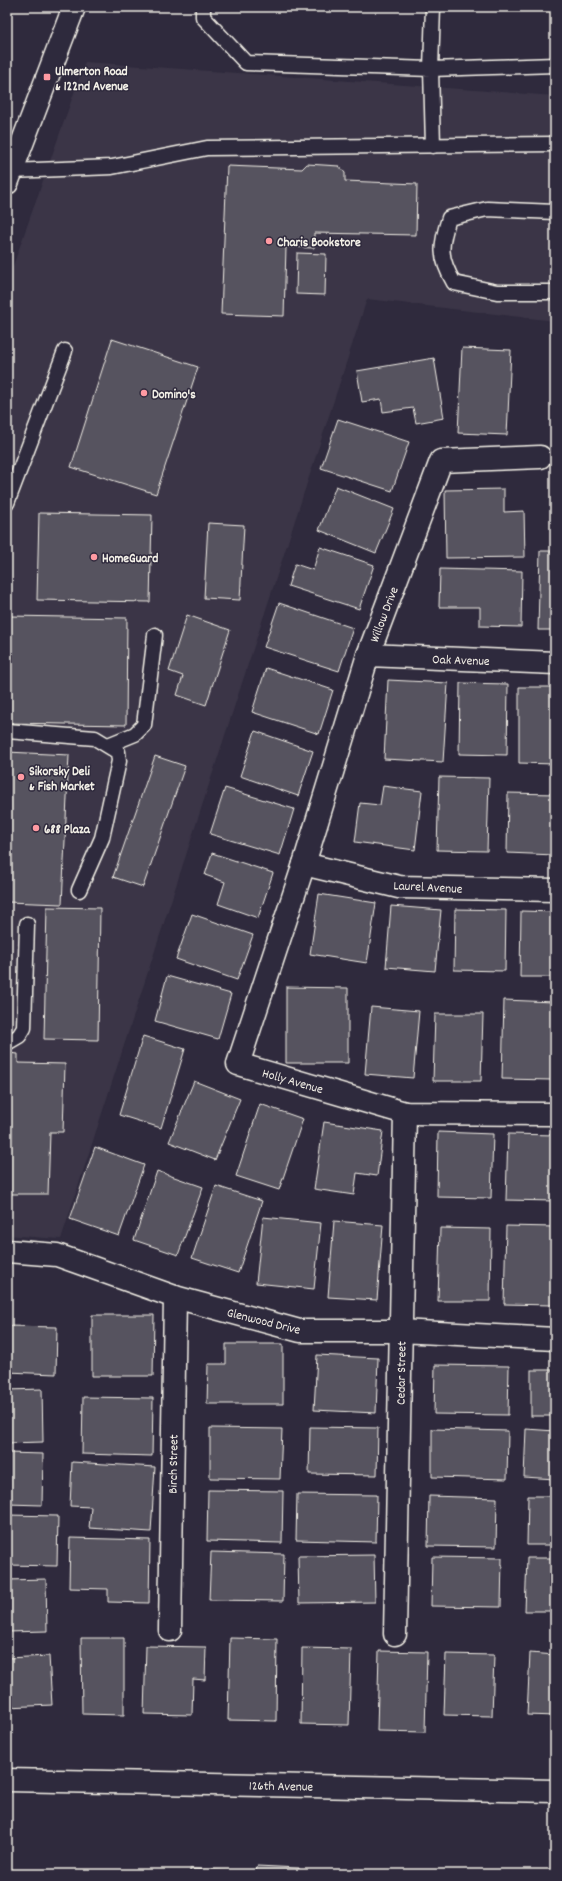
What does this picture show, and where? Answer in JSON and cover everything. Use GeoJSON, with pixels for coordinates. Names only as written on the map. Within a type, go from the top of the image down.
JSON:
{"type":"FeatureCollection","features":[{"type":"Feature","properties":{"kind":"street"},"geometry":{"type":"LineString","coordinates":[[8,175],[74,7]]}},
{"type":"Feature","properties":{"kind":"street","name":"Willow Drive"},"geometry":{"type":"LineString","coordinates":[[304,864],[368,655],[441,461],[540,457]]}},
{"type":"Feature","properties":{"kind":"street","name":"Oak Avenue"},"geometry":{"type":"LineString","coordinates":[[368,655],[555,663]]}},
{"type":"Feature","properties":{"kind":"street","name":"Laurel Avenue"},"geometry":{"type":"LineString","coordinates":[[304,864],[398,887],[555,890]]}},
{"type":"Feature","properties":{"kind":"street","name":"Holly Avenue"},"geometry":{"type":"LineString","coordinates":[[304,864],[238,1064],[405,1113],[555,1114]]}},
{"type":"Feature","properties":{"kind":"street","name":"Cedar Street"},"geometry":{"type":"LineString","coordinates":[[395,1634],[405,1113]]}},
{"type":"Feature","properties":{"kind":"street","name":"Glenwood Drive"},"geometry":{"type":"LineString","coordinates":[[7,1251],[57,1254],[175,1297],[300,1331],[400,1331],[555,1339]]}},
{"type":"Feature","properties":{"kind":"street","name":"Birch Street"},"geometry":{"type":"LineString","coordinates":[[170,1630],[175,1297]]}},
{"type":"Feature","properties":{"kind":"street","name":"126th Avenue"},"geometry":{"type":"LineString","coordinates":[[7,1780],[555,1791]]}},
{"type":"Feature","properties":{"kind":"lane"},"geometry":{"type":"LineString","coordinates":[[203,7],[203,17],[246,63],[431,69],[555,65]]}},
{"type":"Feature","properties":{"kind":"lane"},"geometry":{"type":"LineString","coordinates":[[433,7],[431,69],[433,146]]}},
{"type":"Feature","properties":{"kind":"lane"},"geometry":{"type":"LineString","coordinates":[[8,175],[112,167],[207,148],[555,144]]}},
{"type":"Feature","properties":{"kind":"lane"},"geometry":{"type":"LineString","coordinates":[[555,212],[487,209],[449,218],[442,240],[444,266],[454,283],[497,292],[555,292]]}},
{"type":"Feature","properties":{"kind":"lane"},"geometry":{"type":"LineString","coordinates":[[7,503],[65,351]]}},
{"type":"Feature","properties":{"kind":"lane"},"geometry":{"type":"LineString","coordinates":[[108,745],[135,734],[144,725],[155,635]]}},
{"type":"Feature","properties":{"kind":"lane"},"geometry":{"type":"LineString","coordinates":[[7,731],[95,738],[118,752],[119,761],[102,838],[78,890]]}},
{"type":"Feature","properties":{"kind":"lane"},"geometry":{"type":"LineString","coordinates":[[7,1043],[19,1036],[24,1028],[27,924]]}},
{"type":"Feature","properties":{"kind":"shaded area"},"geometry":{"type":"Polygon","coordinates":[[[85,62],[555,96],[555,321],[367,299],[61,1239],[7,1235],[7,283],[85,62]]]}},
{"type":"Feature","properties":{"kind":"building","name":"Charis Bookstore"},"geometry":{"type":"Polygon","coordinates":[[[307,164],[339,166],[345,173],[345,181],[417,184],[416,235],[314,233],[314,248],[286,247],[284,316],[221,314],[227,166],[302,169],[307,164]]]}},
{"type":"Feature","properties":{"kind":"building"},"geometry":{"type":"Polygon","coordinates":[[[297,253],[326,254],[325,295],[296,294],[297,253]]]}},
{"type":"Feature","properties":{"kind":"building"},"geometry":{"type":"Polygon","coordinates":[[[112,339],[198,367],[156,494],[71,467],[112,339]]]}},
{"type":"Feature","properties":{"kind":"building"},"geometry":{"type":"Polygon","coordinates":[[[462,348],[511,350],[507,435],[458,433],[462,348]]]}},
{"type":"Feature","properties":{"kind":"building"},"geometry":{"type":"Polygon","coordinates":[[[434,358],[444,418],[416,423],[413,408],[383,412],[381,399],[362,402],[357,371],[434,358]]]}},
{"type":"Feature","properties":{"kind":"building"},"geometry":{"type":"Polygon","coordinates":[[[338,419],[409,442],[392,491],[321,468],[338,419]]]}},
{"type":"Feature","properties":{"kind":"building"},"geometry":{"type":"Polygon","coordinates":[[[555,483],[555,536],[553,536],[555,483]]]}},
{"type":"Feature","properties":{"kind":"building"},"geometry":{"type":"Polygon","coordinates":[[[336,486],[394,509],[376,553],[319,530],[336,486]]]}},
{"type":"Feature","properties":{"kind":"building"},"geometry":{"type":"Polygon","coordinates":[[[504,489],[504,512],[524,511],[525,557],[446,558],[445,490],[504,489]]]}},
{"type":"Feature","properties":{"kind":"building","name":"HomeGuard"},"geometry":{"type":"Polygon","coordinates":[[[39,513],[152,515],[150,602],[37,600],[39,513]]]}},
{"type":"Feature","properties":{"kind":"building"},"geometry":{"type":"Polygon","coordinates":[[[208,523],[244,525],[240,600],[204,598],[208,523]]]}},
{"type":"Feature","properties":{"kind":"building"},"geometry":{"type":"Polygon","coordinates":[[[320,547],[374,565],[359,609],[288,586],[295,564],[313,570],[320,547]]]}},
{"type":"Feature","properties":{"kind":"building"},"geometry":{"type":"Polygon","coordinates":[[[540,551],[555,551],[555,630],[538,630],[540,551]]]}},
{"type":"Feature","properties":{"kind":"building"},"geometry":{"type":"Polygon","coordinates":[[[440,569],[522,571],[521,627],[480,626],[480,607],[439,607],[440,569]]]}},
{"type":"Feature","properties":{"kind":"building"},"geometry":{"type":"Polygon","coordinates":[[[279,603],[353,628],[339,671],[264,647],[279,603]]]}},
{"type":"Feature","properties":{"kind":"building"},"geometry":{"type":"Polygon","coordinates":[[[187,615],[230,630],[206,705],[177,695],[183,676],[169,671],[187,615]]]}},
{"type":"Feature","properties":{"kind":"building"},"geometry":{"type":"Polygon","coordinates":[[[9,616],[127,618],[126,725],[7,723],[9,616]]]}},
{"type":"Feature","properties":{"kind":"building"},"geometry":{"type":"Polygon","coordinates":[[[266,668],[333,690],[319,734],[252,712],[266,668]]]}},
{"type":"Feature","properties":{"kind":"building"},"geometry":{"type":"Polygon","coordinates":[[[388,680],[448,683],[443,762],[384,759],[388,680]]]}},
{"type":"Feature","properties":{"kind":"building"},"geometry":{"type":"Polygon","coordinates":[[[460,683],[508,684],[507,755],[459,754],[460,683]]]}},
{"type":"Feature","properties":{"kind":"building"},"geometry":{"type":"Polygon","coordinates":[[[519,687],[555,687],[555,764],[519,763],[519,687]]]}},
{"type":"Feature","properties":{"kind":"building"},"geometry":{"type":"Polygon","coordinates":[[[255,731],[313,751],[298,796],[240,776],[255,731]]]}},
{"type":"Feature","properties":{"kind":"building","name":"688 Plaza"},"geometry":{"type":"Polygon","coordinates":[[[7,752],[69,755],[62,904],[7,902],[7,752]]]}},
{"type":"Feature","properties":{"kind":"building"},"geometry":{"type":"Polygon","coordinates":[[[155,756],[185,766],[143,887],[113,877],[155,756]]]}},
{"type":"Feature","properties":{"kind":"building"},"geometry":{"type":"Polygon","coordinates":[[[439,777],[489,778],[487,851],[437,850],[439,777]]]}},
{"type":"Feature","properties":{"kind":"building"},"geometry":{"type":"Polygon","coordinates":[[[383,786],[422,791],[415,850],[355,842],[360,803],[380,805],[383,786]]]}},
{"type":"Feature","properties":{"kind":"building"},"geometry":{"type":"Polygon","coordinates":[[[225,788],[294,809],[280,855],[210,834],[225,788]]]}},
{"type":"Feature","properties":{"kind":"building"},"geometry":{"type":"Polygon","coordinates":[[[508,793],[555,794],[555,855],[507,853],[508,793]]]}},
{"type":"Feature","properties":{"kind":"building"},"geometry":{"type":"Polygon","coordinates":[[[212,853],[273,873],[258,918],[218,904],[225,882],[205,875],[212,853]]]}},
{"type":"Feature","properties":{"kind":"building"},"geometry":{"type":"Polygon","coordinates":[[[319,894],[376,903],[367,963],[310,954],[319,894]]]}},
{"type":"Feature","properties":{"kind":"building"},"geometry":{"type":"Polygon","coordinates":[[[391,906],[441,910],[435,971],[386,967],[391,906]]]}},
{"type":"Feature","properties":{"kind":"building"},"geometry":{"type":"Polygon","coordinates":[[[47,907],[100,908],[98,1040],[44,1039],[47,907]]]}},
{"type":"Feature","properties":{"kind":"building"},"geometry":{"type":"Polygon","coordinates":[[[455,909],[506,910],[505,971],[454,970],[455,909]]]}},
{"type":"Feature","properties":{"kind":"building"},"geometry":{"type":"Polygon","coordinates":[[[521,911],[555,912],[555,977],[520,977],[521,911]]]}},
{"type":"Feature","properties":{"kind":"building"},"geometry":{"type":"Polygon","coordinates":[[[192,914],[253,935],[237,980],[176,959],[192,914]]]}},
{"type":"Feature","properties":{"kind":"building"},"geometry":{"type":"Polygon","coordinates":[[[167,976],[231,994],[218,1039],[155,1021],[167,976]]]}},
{"type":"Feature","properties":{"kind":"building"},"geometry":{"type":"Polygon","coordinates":[[[286,987],[348,988],[348,1063],[286,1063],[286,987]]]}},
{"type":"Feature","properties":{"kind":"building"},"geometry":{"type":"Polygon","coordinates":[[[504,1000],[553,1002],[552,1080],[502,1079],[504,1000]]]}},
{"type":"Feature","properties":{"kind":"building"},"geometry":{"type":"Polygon","coordinates":[[[371,1007],[419,1011],[413,1078],[365,1074],[371,1007]]]}},
{"type":"Feature","properties":{"kind":"building"},"geometry":{"type":"Polygon","coordinates":[[[435,1014],[483,1014],[481,1081],[433,1081],[435,1014]]]}},
{"type":"Feature","properties":{"kind":"building"},"geometry":{"type":"Polygon","coordinates":[[[143,1036],[185,1049],[161,1128],[119,1115],[143,1036]]]}},
{"type":"Feature","properties":{"kind":"building"},"geometry":{"type":"Polygon","coordinates":[[[7,1053],[18,1054],[18,1063],[65,1064],[63,1132],[50,1132],[48,1194],[7,1194],[7,1053]]]}},
{"type":"Feature","properties":{"kind":"building"},"geometry":{"type":"Polygon","coordinates":[[[194,1081],[240,1099],[215,1160],[169,1142],[194,1081]]]}},
{"type":"Feature","properties":{"kind":"building"},"geometry":{"type":"Polygon","coordinates":[[[260,1104],[303,1119],[279,1190],[236,1176],[260,1104]]]}},
{"type":"Feature","properties":{"kind":"building"},"geometry":{"type":"Polygon","coordinates":[[[324,1122],[383,1131],[377,1176],[357,1173],[354,1195],[314,1189],[324,1122]]]}},
{"type":"Feature","properties":{"kind":"building"},"geometry":{"type":"Polygon","coordinates":[[[438,1132],[493,1134],[491,1198],[437,1197],[438,1132]]]}},
{"type":"Feature","properties":{"kind":"building"},"geometry":{"type":"Polygon","coordinates":[[[508,1134],[555,1135],[554,1201],[506,1200],[508,1134]]]}},
{"type":"Feature","properties":{"kind":"building"},"geometry":{"type":"Polygon","coordinates":[[[95,1147],[144,1165],[119,1236],[70,1219],[95,1147]]]}},
{"type":"Feature","properties":{"kind":"building"},"geometry":{"type":"Polygon","coordinates":[[[157,1171],[203,1187],[178,1255],[134,1240],[157,1171]]]}},
{"type":"Feature","properties":{"kind":"building"},"geometry":{"type":"Polygon","coordinates":[[[216,1186],[262,1201],[238,1273],[192,1258],[216,1186]]]}},
{"type":"Feature","properties":{"kind":"building"},"geometry":{"type":"Polygon","coordinates":[[[263,1217],[321,1223],[314,1289],[256,1283],[263,1217]]]}},
{"type":"Feature","properties":{"kind":"building"},"geometry":{"type":"Polygon","coordinates":[[[334,1221],[383,1225],[377,1300],[328,1297],[334,1221]]]}},
{"type":"Feature","properties":{"kind":"building"},"geometry":{"type":"Polygon","coordinates":[[[506,1226],[554,1227],[552,1305],[504,1304],[506,1226]]]}},
{"type":"Feature","properties":{"kind":"building"},"geometry":{"type":"Polygon","coordinates":[[[440,1228],[491,1229],[490,1301],[438,1301],[440,1228]]]}},
{"type":"Feature","properties":{"kind":"building"},"geometry":{"type":"Polygon","coordinates":[[[92,1315],[154,1315],[153,1376],[92,1376],[92,1315]]]}},
{"type":"Feature","properties":{"kind":"building"},"geometry":{"type":"Polygon","coordinates":[[[7,1326],[57,1327],[56,1374],[7,1372],[7,1326]]]}},
{"type":"Feature","properties":{"kind":"building"},"geometry":{"type":"Polygon","coordinates":[[[226,1344],[283,1344],[283,1404],[207,1404],[208,1364],[226,1364],[226,1344]]]}},
{"type":"Feature","properties":{"kind":"building"},"geometry":{"type":"Polygon","coordinates":[[[317,1355],[378,1358],[376,1413],[314,1410],[317,1355]]]}},
{"type":"Feature","properties":{"kind":"building"},"geometry":{"type":"Polygon","coordinates":[[[435,1365],[509,1366],[508,1415],[434,1414],[435,1365]]]}},
{"type":"Feature","properties":{"kind":"building"},"geometry":{"type":"Polygon","coordinates":[[[531,1370],[555,1370],[555,1416],[531,1416],[531,1370]]]}},
{"type":"Feature","properties":{"kind":"building"},"geometry":{"type":"Polygon","coordinates":[[[42,1389],[43,1442],[7,1443],[7,1390],[42,1389]]]}},
{"type":"Feature","properties":{"kind":"building"},"geometry":{"type":"Polygon","coordinates":[[[83,1397],[153,1398],[152,1456],[82,1454],[83,1397]]]}},
{"type":"Feature","properties":{"kind":"building"},"geometry":{"type":"Polygon","coordinates":[[[310,1427],[378,1428],[377,1475],[309,1474],[310,1427]]]}},
{"type":"Feature","properties":{"kind":"building"},"geometry":{"type":"Polygon","coordinates":[[[210,1428],[282,1429],[280,1479],[210,1478],[210,1428]]]}},
{"type":"Feature","properties":{"kind":"building"},"geometry":{"type":"Polygon","coordinates":[[[432,1429],[508,1431],[507,1479],[432,1477],[432,1429]]]}},
{"type":"Feature","properties":{"kind":"building"},"geometry":{"type":"Polygon","coordinates":[[[526,1429],[555,1431],[555,1479],[524,1477],[526,1429]]]}},
{"type":"Feature","properties":{"kind":"building"},"geometry":{"type":"Polygon","coordinates":[[[7,1453],[43,1454],[42,1505],[7,1504],[7,1453]]]}},
{"type":"Feature","properties":{"kind":"building"},"geometry":{"type":"Polygon","coordinates":[[[72,1462],[155,1467],[151,1532],[89,1528],[91,1507],[70,1506],[72,1462]]]}},
{"type":"Feature","properties":{"kind":"building"},"geometry":{"type":"Polygon","coordinates":[[[208,1490],[283,1491],[282,1543],[207,1541],[208,1490]]]}},
{"type":"Feature","properties":{"kind":"building"},"geometry":{"type":"Polygon","coordinates":[[[297,1494],[377,1495],[376,1542],[296,1540],[297,1494]]]}},
{"type":"Feature","properties":{"kind":"building"},"geometry":{"type":"Polygon","coordinates":[[[429,1496],[497,1498],[496,1547],[428,1546],[429,1496]]]}},
{"type":"Feature","properties":{"kind":"building"},"geometry":{"type":"Polygon","coordinates":[[[528,1496],[555,1496],[555,1545],[527,1545],[528,1496]]]}},
{"type":"Feature","properties":{"kind":"building"},"geometry":{"type":"Polygon","coordinates":[[[7,1515],[58,1516],[57,1566],[7,1565],[7,1515]]]}},
{"type":"Feature","properties":{"kind":"building"},"geometry":{"type":"Polygon","coordinates":[[[70,1538],[150,1540],[149,1603],[108,1602],[108,1589],[69,1588],[70,1538]]]}},
{"type":"Feature","properties":{"kind":"building"},"geometry":{"type":"Polygon","coordinates":[[[211,1552],[284,1554],[283,1601],[209,1600],[211,1552]]]}},
{"type":"Feature","properties":{"kind":"building"},"geometry":{"type":"Polygon","coordinates":[[[374,1555],[375,1602],[299,1603],[298,1556],[374,1555]]]}},
{"type":"Feature","properties":{"kind":"building"},"geometry":{"type":"Polygon","coordinates":[[[432,1557],[502,1558],[501,1607],[431,1606],[432,1557]]]}},
{"type":"Feature","properties":{"kind":"building"},"geometry":{"type":"Polygon","coordinates":[[[527,1558],[555,1558],[555,1611],[525,1611],[527,1558]]]}},
{"type":"Feature","properties":{"kind":"building"},"geometry":{"type":"Polygon","coordinates":[[[46,1579],[47,1631],[7,1632],[7,1580],[46,1579]]]}},
{"type":"Feature","properties":{"kind":"building"},"geometry":{"type":"Polygon","coordinates":[[[81,1638],[124,1638],[124,1715],[82,1714],[81,1638]]]}},
{"type":"Feature","properties":{"kind":"building"},"geometry":{"type":"Polygon","coordinates":[[[230,1638],[277,1639],[276,1721],[228,1720],[230,1638]]]}},
{"type":"Feature","properties":{"kind":"building"},"geometry":{"type":"Polygon","coordinates":[[[146,1646],[206,1647],[205,1680],[193,1679],[192,1715],[144,1714],[146,1646]]]}},
{"type":"Feature","properties":{"kind":"building"},"geometry":{"type":"Polygon","coordinates":[[[302,1648],[351,1649],[349,1725],[301,1724],[302,1648]]]}},
{"type":"Feature","properties":{"kind":"building"},"geometry":{"type":"Polygon","coordinates":[[[379,1651],[427,1652],[425,1732],[377,1731],[379,1651]]]}},
{"type":"Feature","properties":{"kind":"building"},"geometry":{"type":"Polygon","coordinates":[[[530,1653],[555,1655],[555,1716],[527,1715],[530,1653]]]}},
{"type":"Feature","properties":{"kind":"building"},"geometry":{"type":"Polygon","coordinates":[[[446,1654],[494,1655],[492,1716],[444,1715],[446,1654]]]}},
{"type":"Feature","properties":{"kind":"building"},"geometry":{"type":"Polygon","coordinates":[[[49,1656],[52,1705],[7,1707],[7,1658],[49,1656]]]}},
{"type":"Feature","properties":{"kind":"building"},"geometry":{"type":"Polygon","coordinates":[[[257,1866],[299,1868],[299,1874],[256,1874],[257,1866]]]}},
{"type":"Feature","properties":{"kind":"building"},"geometry":{"type":"Polygon","coordinates":[[[190,1869],[233,1871],[233,1874],[190,1874],[190,1869]]]}},
{"type":"Feature","properties":{"kind":"place","name":"Ulmerton Road & 122nd Avenue"},"geometry":{"type":"Point","coordinates":[47,77]}},
{"type":"Feature","properties":{"kind":"place","name":"Charis Bookstore"},"geometry":{"type":"Point","coordinates":[269,241]}},
{"type":"Feature","properties":{"kind":"place","name":"Domino's"},"geometry":{"type":"Point","coordinates":[144,393]}},
{"type":"Feature","properties":{"kind":"place","name":"HomeGuard"},"geometry":{"type":"Point","coordinates":[94,557]}},
{"type":"Feature","properties":{"kind":"place","name":"Sikorsky Deli & Fish Market"},"geometry":{"type":"Point","coordinates":[21,777]}},
{"type":"Feature","properties":{"kind":"place","name":"688 Plaza"},"geometry":{"type":"Point","coordinates":[36,828]}}]}
